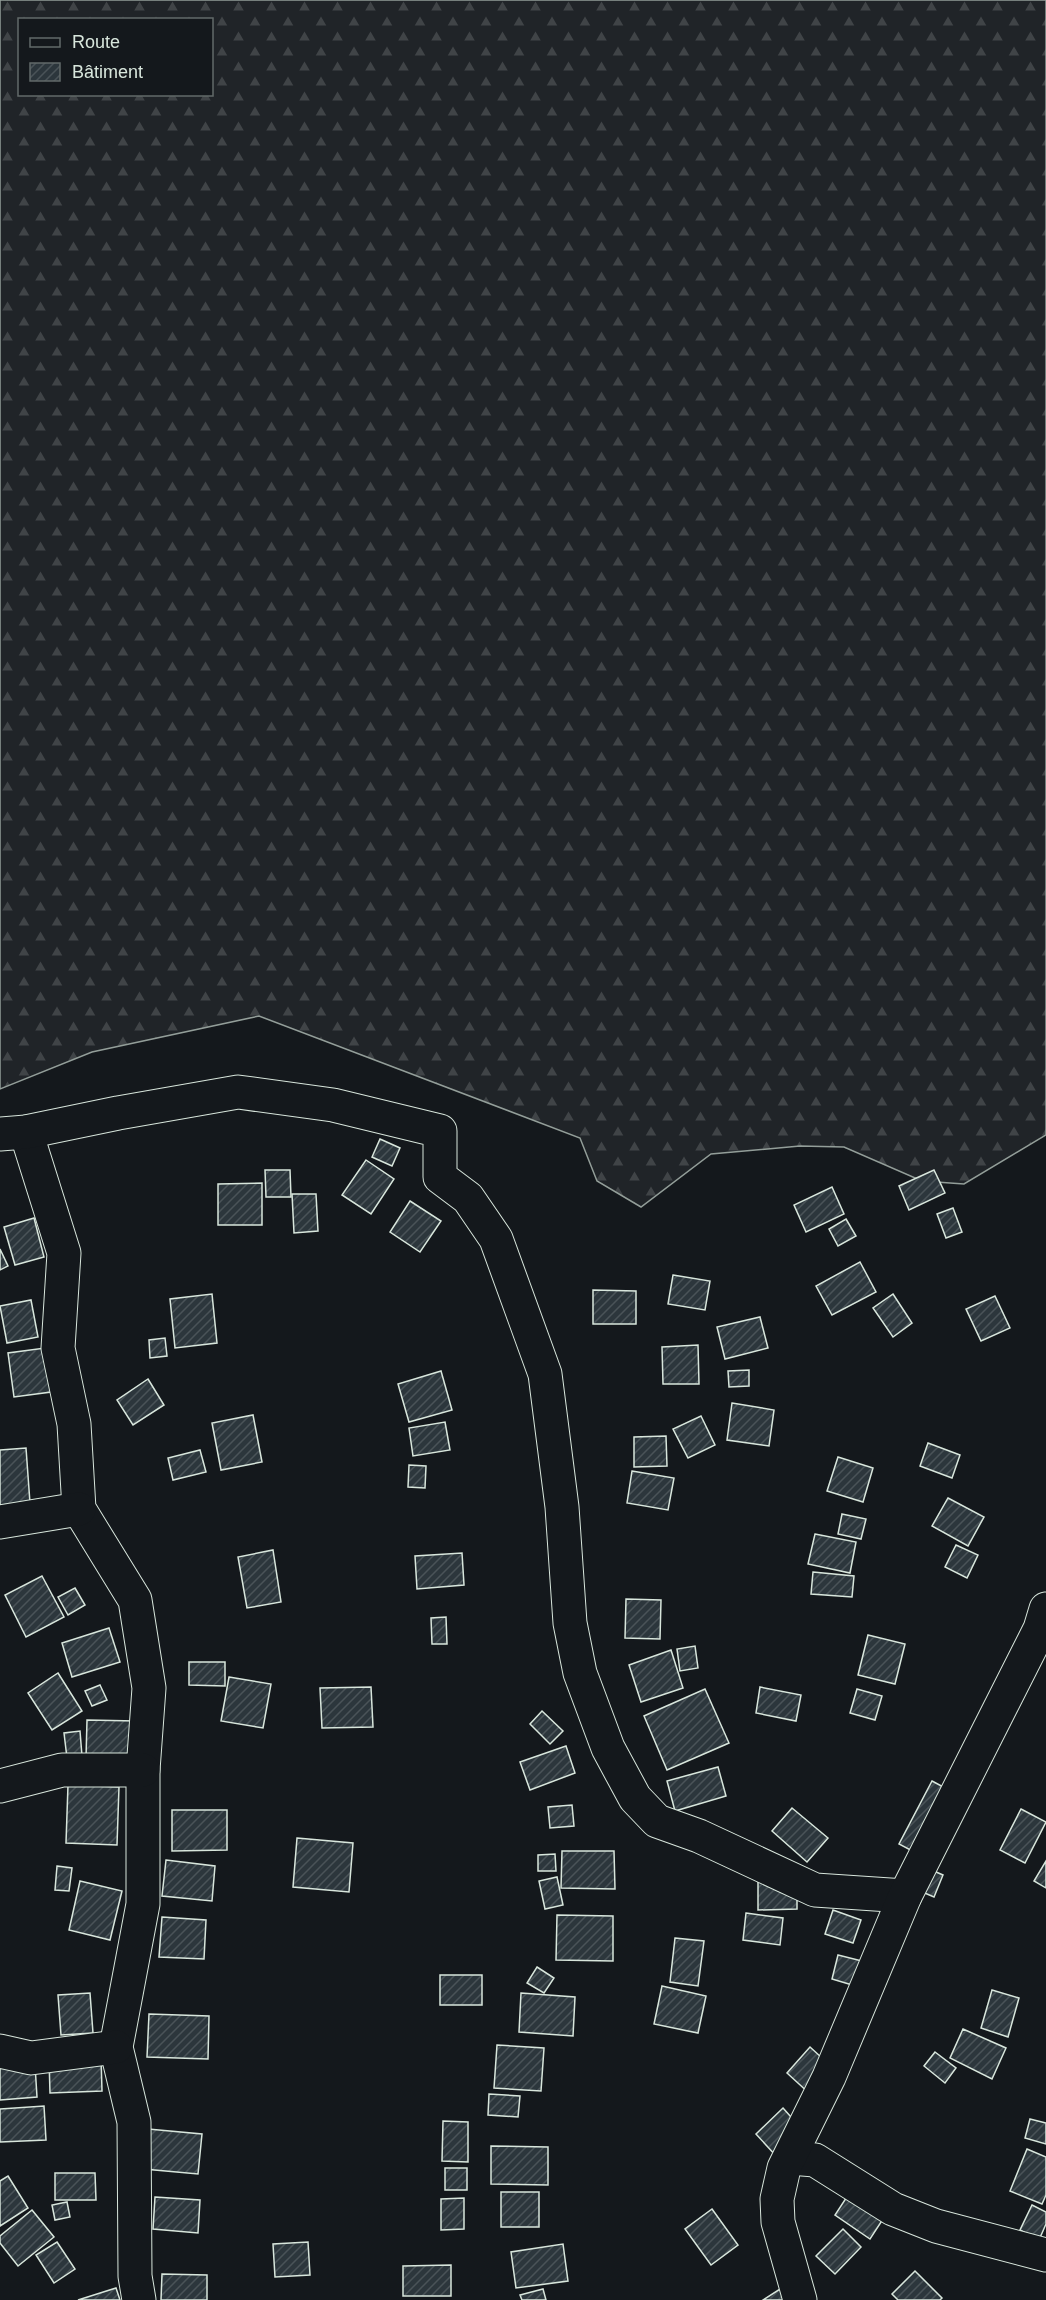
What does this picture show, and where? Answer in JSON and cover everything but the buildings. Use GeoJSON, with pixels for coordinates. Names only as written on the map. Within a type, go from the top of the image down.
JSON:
{"type":"FeatureCollection","features":[{"type":"Feature","properties":{"kind":"street"},"geometry":{"type":"LineString","coordinates":[[139,2300],[135,2276],[134,2122],[116,2047],[143,1904],[143,1770],[149,1688],[135,1600],[79,1509],[74,1424],[58,1348],[64,1253],[13,1133],[238,1092],[333,1105],[440,1131],[440,1177],[468,1198],[496,1239],[545,1374],[562,1507],[570,1623],[579,1674],[608,1748],[635,1798],[657,1821],[699,1836],[815,1890],[905,1896]]}},
{"type":"Feature","properties":{"kind":"street"},"geometry":{"type":"LineString","coordinates":[[0,1522],[79,1509]]}},
{"type":"Feature","properties":{"kind":"street"},"geometry":{"type":"LineString","coordinates":[[800,2300],[778,2222],[777,2199],[784,2168],[829,2077],[905,1896],[1040,1629],[1046,1609]]}},
{"type":"Feature","properties":{"kind":"street"},"geometry":{"type":"LineString","coordinates":[[0,1786],[62,1770],[143,1770]]}},
{"type":"Feature","properties":{"kind":"street"},"geometry":{"type":"LineString","coordinates":[[0,2051],[31,2058],[116,2047]]}},
{"type":"Feature","properties":{"kind":"street"},"geometry":{"type":"LineString","coordinates":[[790,2158],[814,2160],[893,2209],[936,2226],[1046,2255]]}},
{"type":"Feature","properties":{"kind":"green space"},"geometry":{"type":"Polygon","coordinates":[[[0,0],[1046,0],[1046,1135],[964,1184],[922,1181],[844,1147],[800,1146],[711,1154],[641,1207],[597,1181],[580,1138],[259,1016],[92,1052],[0,1089],[0,0]]]}}]}
